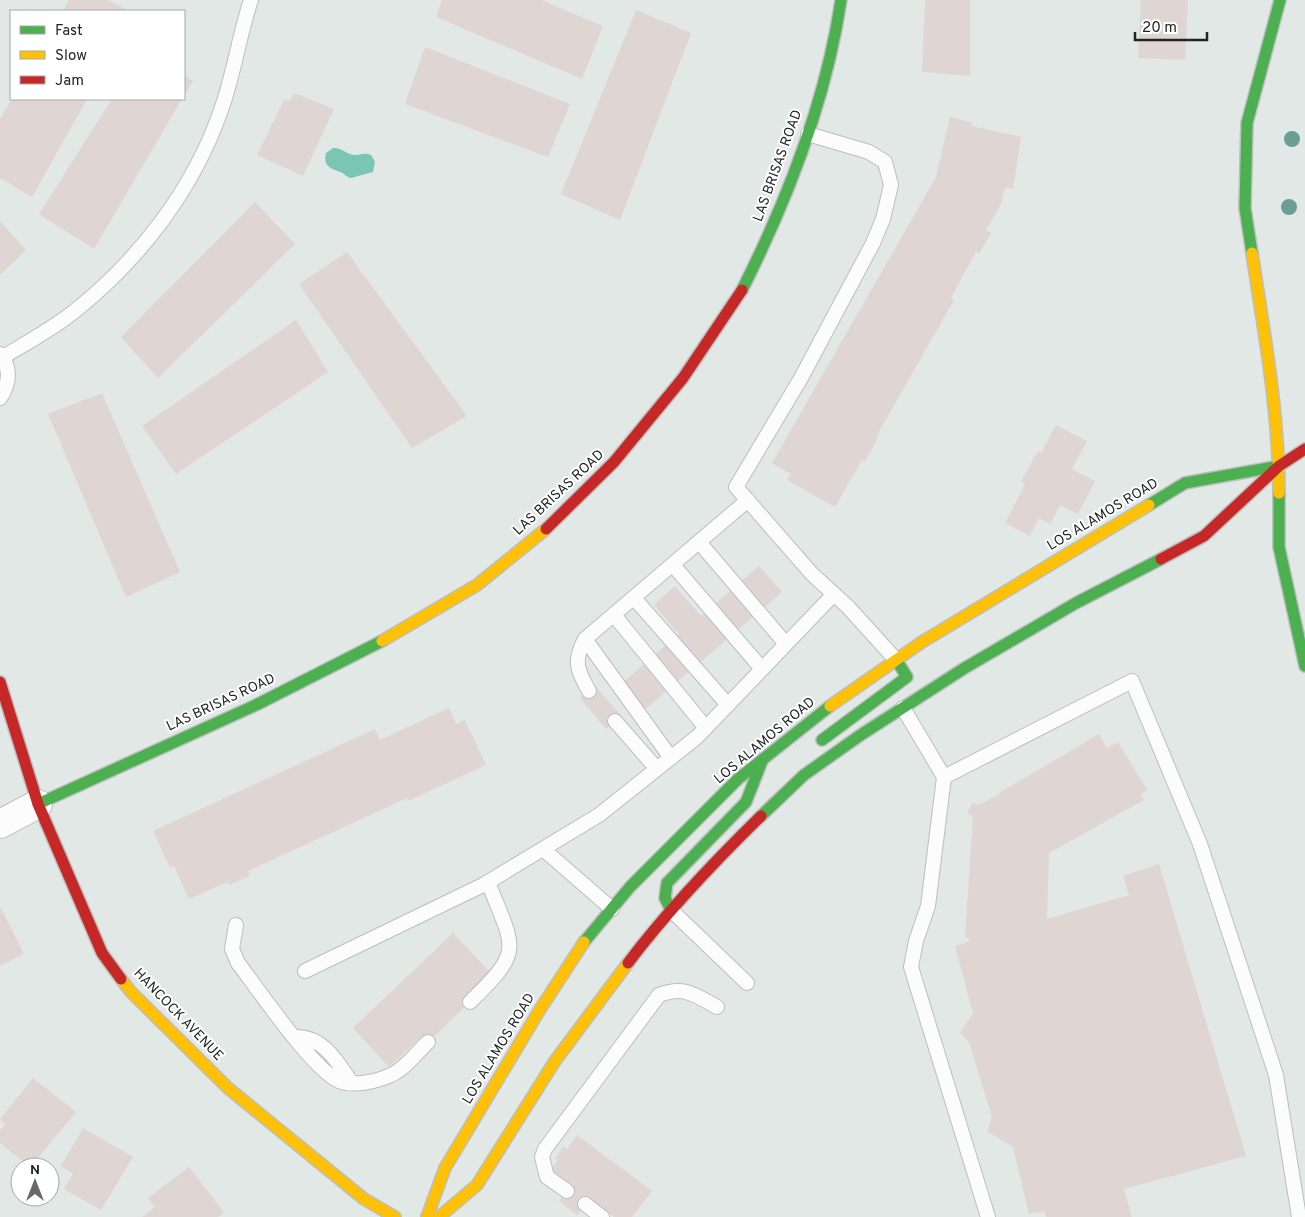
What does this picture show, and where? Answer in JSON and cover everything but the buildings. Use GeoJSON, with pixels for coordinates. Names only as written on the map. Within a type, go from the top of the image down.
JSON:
{"type":"FeatureCollection","features":[{"type":"Feature","properties":{"kind":"main road","name":"LAS BRISAS ROAD"},"geometry":{"type":"LineString","coordinates":[[38,804],[256,705],[379,643],[477,585],[550,526],[614,462],[683,378],[742,289],[781,208],[808,134],[836,33],[841,0]]}},
{"type":"Feature","properties":{"kind":"main road"},"geometry":{"type":"LineString","coordinates":[[1280,0],[1247,123],[1245,208],[1270,374],[1279,466],[1279,547],[1305,666]]}},
{"type":"Feature","properties":{"kind":"main road","name":"LOS ALAMOS ROAD"},"geometry":{"type":"LineString","coordinates":[[439,1217],[477,1186],[555,1061],[646,939],[717,859],[804,776],[962,669],[1060,613],[1204,536],[1279,466],[1305,449]]}},
{"type":"Feature","properties":{"kind":"main road","name":"LOS ALAMOS ROAD"},"geometry":{"type":"LineString","coordinates":[[427,1217],[445,1168],[579,948],[630,886],[738,779],[840,698],[897,661],[922,642],[1185,483],[1279,466]]}},
{"type":"Feature","properties":{"kind":"main road"},"geometry":{"type":"LineString","coordinates":[[817,746],[907,676],[897,661]]}},
{"type":"Feature","properties":{"kind":"main road","name":"HANCOCK AVENUE"},"geometry":{"type":"LineString","coordinates":[[0,682],[38,804],[102,953],[132,992],[228,1088],[364,1199],[395,1217]]}},
{"type":"Feature","properties":{"kind":"main road"},"geometry":{"type":"LineString","coordinates":[[671,910],[665,898],[667,883],[746,802],[763,760]]}},
{"type":"Feature","properties":{"kind":"main road"},"geometry":{"type":"LineString","coordinates":[[804,776],[808,760]]}},
{"type":"Feature","properties":{"kind":"street"},"geometry":{"type":"LineString","coordinates":[[0,824],[38,804]]}},
{"type":"Feature","properties":{"kind":"lane"},"geometry":{"type":"LineString","coordinates":[[0,398],[5,391],[8,377],[1,355],[46,332],[77,310],[138,252],[187,184],[221,111],[251,0]]}},
{"type":"Feature","properties":{"kind":"lane"},"geometry":{"type":"LineString","coordinates":[[808,134],[869,152],[885,162],[891,184],[883,219],[851,288],[801,378],[736,487],[812,574],[834,594],[897,661]]}},
{"type":"Feature","properties":{"kind":"lane"},"geometry":{"type":"LineString","coordinates":[[589,691],[578,672],[577,658],[585,639],[748,500]]}},
{"type":"Feature","properties":{"kind":"lane"},"geometry":{"type":"LineString","coordinates":[[699,542],[786,644]]}},
{"type":"Feature","properties":{"kind":"lane"},"geometry":{"type":"LineString","coordinates":[[673,565],[762,669]]}},
{"type":"Feature","properties":{"kind":"lane"},"geometry":{"type":"LineString","coordinates":[[305,971],[488,882],[599,816],[706,728],[834,594]]}},
{"type":"Feature","properties":{"kind":"lane"},"geometry":{"type":"LineString","coordinates":[[634,598],[728,705]]}},
{"type":"Feature","properties":{"kind":"lane"},"geometry":{"type":"LineString","coordinates":[[614,615],[706,728]]}},
{"type":"Feature","properties":{"kind":"lane"},"geometry":{"type":"LineString","coordinates":[[585,639],[671,758]]}},
{"type":"Feature","properties":{"kind":"lane"},"geometry":{"type":"LineString","coordinates":[[944,777],[1132,680],[1200,844],[1276,1075],[1298,1217]]}},
{"type":"Feature","properties":{"kind":"lane"},"geometry":{"type":"LineString","coordinates":[[903,708],[944,777],[928,906],[916,941],[912,967],[988,1217]]}},
{"type":"Feature","properties":{"kind":"lane"},"geometry":{"type":"LineString","coordinates":[[615,721],[657,769]]}},
{"type":"Feature","properties":{"kind":"lane"},"geometry":{"type":"LineString","coordinates":[[543,849],[612,909]]}},
{"type":"Feature","properties":{"kind":"lane"},"geometry":{"type":"LineString","coordinates":[[470,1002],[499,974],[511,951],[510,938],[488,882]]}},
{"type":"Feature","properties":{"kind":"lane"},"geometry":{"type":"LineString","coordinates":[[671,910],[747,983]]}},
{"type":"Feature","properties":{"kind":"lane"},"geometry":{"type":"LineString","coordinates":[[236,925],[232,949],[238,963],[294,1037],[327,1072],[340,1081],[361,1083],[392,1075],[428,1042]]}},
{"type":"Feature","properties":{"kind":"lane"},"geometry":{"type":"LineString","coordinates":[[567,1191],[547,1176],[542,1157],[545,1150],[659,995],[672,990],[690,992],[717,1007]]}},
{"type":"Feature","properties":{"kind":"lane"},"geometry":{"type":"LineString","coordinates":[[585,1204],[602,1217]]}},
{"type":"Feature","properties":{"kind":"shaded area"},"geometry":{"type":"Polygon","coordinates":[[[333,148],[354,155],[371,155],[375,162],[373,172],[351,178],[330,168],[326,164],[325,157],[326,153],[333,148]]]}},
{"type":"Feature","properties":{"kind":"traffic: fast"},"geometry":{"type":"LineString","coordinates":[[742,290],[775,220],[803,149],[826,75],[841,0]]}},
{"type":"Feature","properties":{"kind":"traffic: fast"},"geometry":{"type":"LineString","coordinates":[[1252,253],[1245,208],[1247,123],[1280,0]]}},
{"type":"Feature","properties":{"kind":"traffic: fast"},"geometry":{"type":"LineString","coordinates":[[1149,505],[1185,483],[1279,466]]}},
{"type":"Feature","properties":{"kind":"traffic: fast"},"geometry":{"type":"LineString","coordinates":[[1279,493],[1279,547],[1305,666]]}},
{"type":"Feature","properties":{"kind":"traffic: fast"},"geometry":{"type":"LineString","coordinates":[[761,816],[804,775],[862,734],[963,669],[1076,603],[1161,559]]}},
{"type":"Feature","properties":{"kind":"traffic: fast"},"geometry":{"type":"LineString","coordinates":[[38,804],[256,705],[382,641]]}},
{"type":"Feature","properties":{"kind":"traffic: fast"},"geometry":{"type":"LineString","coordinates":[[822,740],[907,677],[897,661]]}},
{"type":"Feature","properties":{"kind":"traffic: fast"},"geometry":{"type":"LineString","coordinates":[[584,942],[630,887],[738,779],[830,706]]}},
{"type":"Feature","properties":{"kind":"traffic: fast"},"geometry":{"type":"LineString","coordinates":[[671,910],[665,898],[667,883],[746,802],[762,761]]}},
{"type":"Feature","properties":{"kind":"traffic: slow"},"geometry":{"type":"LineString","coordinates":[[1252,253],[1274,402],[1279,493]]}},
{"type":"Feature","properties":{"kind":"traffic: slow"},"geometry":{"type":"LineString","coordinates":[[830,706],[922,642],[1149,505]]}},
{"type":"Feature","properties":{"kind":"traffic: slow"},"geometry":{"type":"LineString","coordinates":[[382,641],[477,585],[546,529]]}},
{"type":"Feature","properties":{"kind":"traffic: slow"},"geometry":{"type":"LineString","coordinates":[[427,1217],[445,1168],[539,1011],[584,942]]}},
{"type":"Feature","properties":{"kind":"traffic: slow"},"geometry":{"type":"LineString","coordinates":[[439,1217],[477,1185],[555,1061],[628,963]]}},
{"type":"Feature","properties":{"kind":"traffic: slow"},"geometry":{"type":"LineString","coordinates":[[121,979],[131,992],[228,1088],[364,1199],[395,1217]]}},
{"type":"Feature","properties":{"kind":"traffic: jam"},"geometry":{"type":"LineString","coordinates":[[546,529],[614,462],[683,378],[742,290]]}},
{"type":"Feature","properties":{"kind":"traffic: jam"},"geometry":{"type":"LineString","coordinates":[[1161,559],[1204,536],[1279,466],[1305,449]]}},
{"type":"Feature","properties":{"kind":"traffic: jam"},"geometry":{"type":"LineString","coordinates":[[0,682],[38,804],[102,953],[121,979]]}},
{"type":"Feature","properties":{"kind":"traffic: jam"},"geometry":{"type":"LineString","coordinates":[[628,963],[692,887],[761,816]]}}]}
